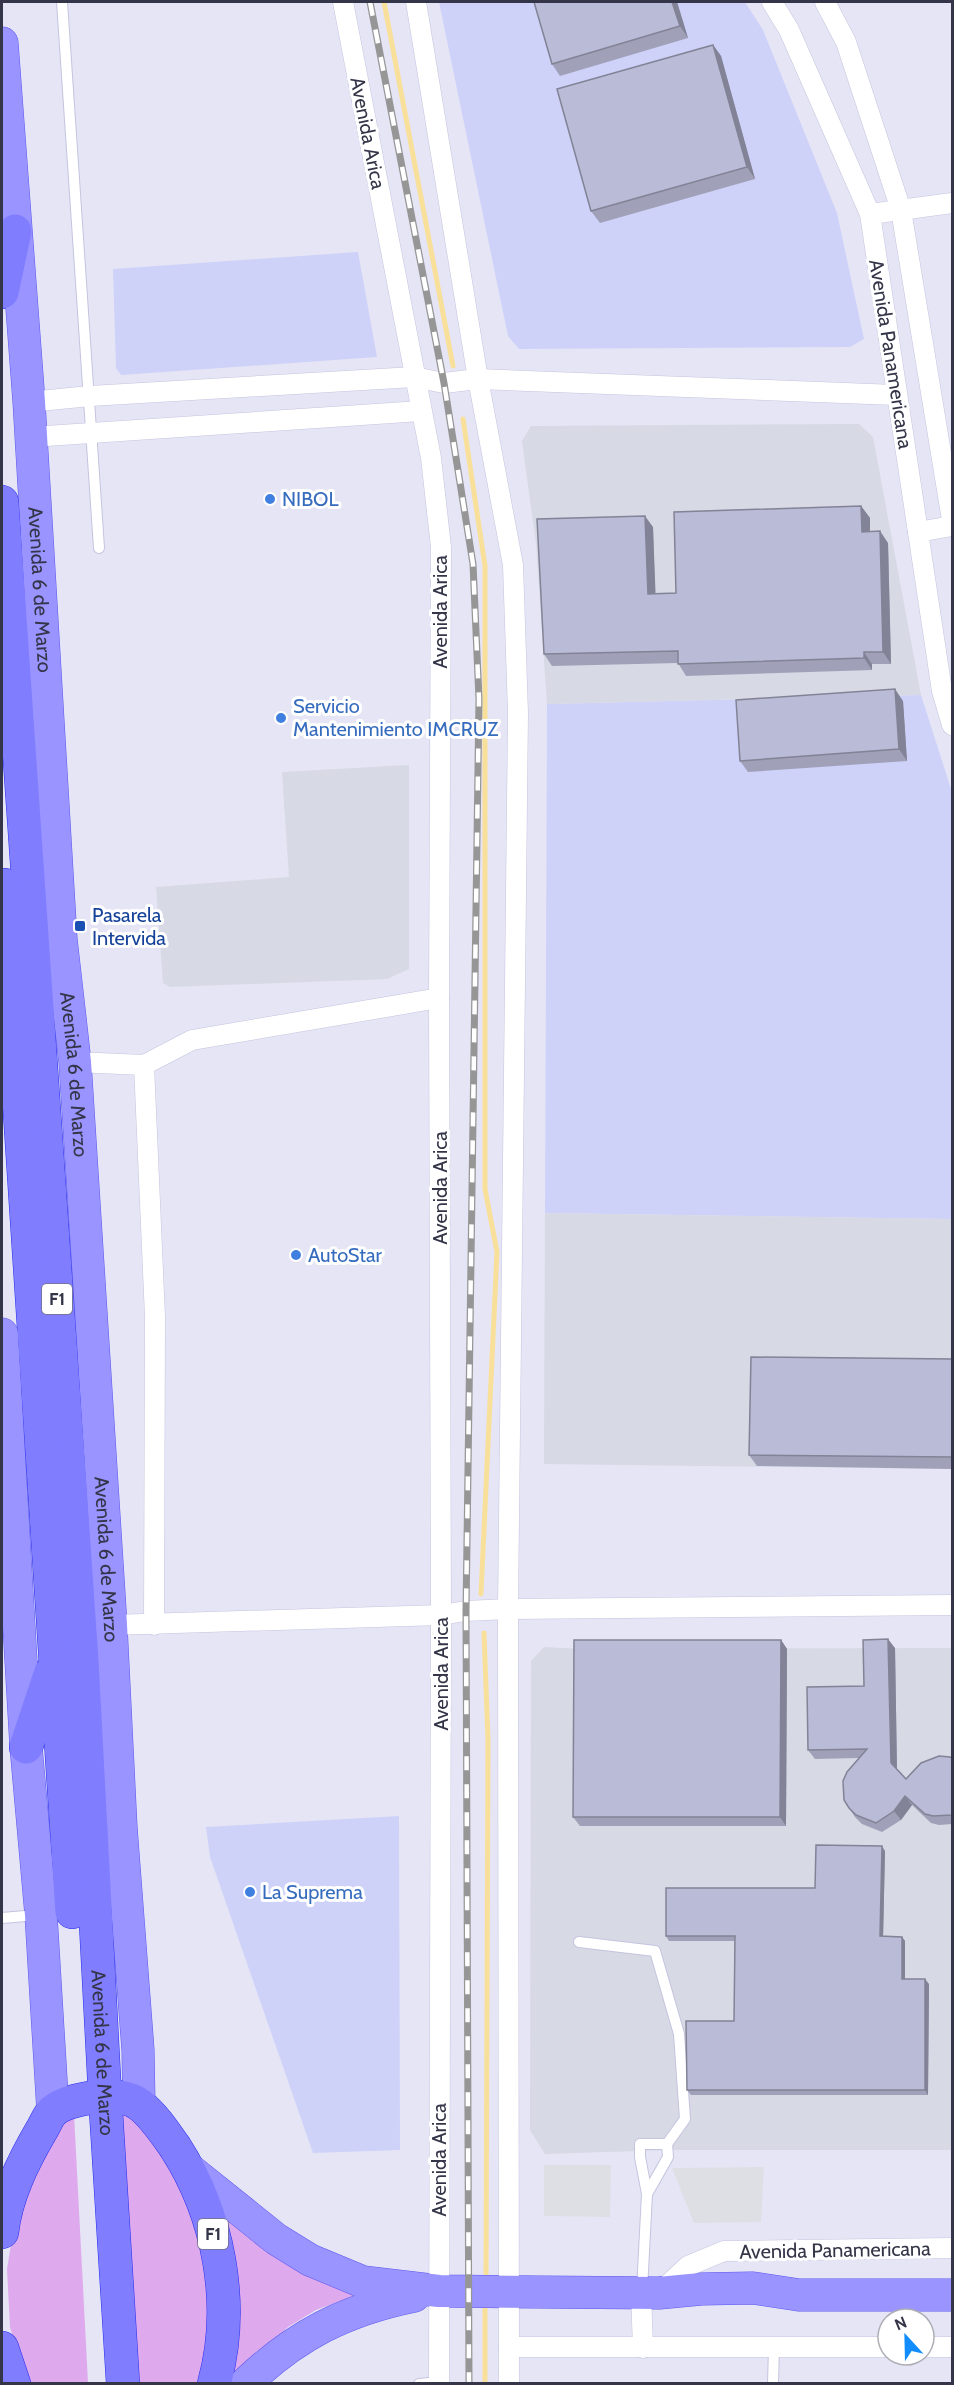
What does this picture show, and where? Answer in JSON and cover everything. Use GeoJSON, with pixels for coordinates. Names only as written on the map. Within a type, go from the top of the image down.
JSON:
{"type":"FeatureCollection","features":[{"type":"Feature","properties":{"kind":"highway"},"geometry":{"type":"LineString","coordinates":[[2,292],[15,231]]}},
{"type":"Feature","properties":{"kind":"highway","name":"Avenida 6 de Marzo"},"geometry":{"type":"LineString","coordinates":[[2,502],[82,1660],[103,2384]]}},
{"type":"Feature","properties":{"kind":"highway","name":"Avenida 6 de Marzo"},"geometry":{"type":"LineString","coordinates":[[2,830],[56,1659],[123,2384]]}},
{"type":"Feature","properties":{"kind":"highway"},"geometry":{"type":"LineString","coordinates":[[26,1747],[56,1659]]}},
{"type":"Feature","properties":{"kind":"highway"},"geometry":{"type":"LineString","coordinates":[[2,2232],[6,2194],[53,2112],[68,2103],[95,2097]]}},
{"type":"Feature","properties":{"kind":"highway","name":"F1"},"geometry":{"type":"LineString","coordinates":[[95,2097],[121,2097],[139,2105],[164,2131],[190,2170],[207,2214],[217,2251],[223,2295],[224,2329],[214,2384]]}},
{"type":"Feature","properties":{"kind":"highway"},"geometry":{"type":"LineString","coordinates":[[2,2348],[14,2384]]}},
{"type":"Feature","properties":{"kind":"main road","name":"Avenida 6 de Marzo"},"geometry":{"type":"LineString","coordinates":[[2,43],[29,402],[61,939],[75,1062],[111,1625],[121,1827],[138,2050],[139,2105]]}},
{"type":"Feature","properties":{"kind":"main road"},"geometry":{"type":"LineString","coordinates":[[2,1345],[26,1747],[53,2112]]}},
{"type":"Feature","properties":{"kind":"main road"},"geometry":{"type":"LineString","coordinates":[[190,2170],[276,2239],[310,2260],[363,2282],[439,2290],[650,2293],[701,2302],[753,2302],[799,2295],[952,2295]]}},
{"type":"Feature","properties":{"kind":"main road"},"geometry":{"type":"LineString","coordinates":[[245,2384],[273,2357],[322,2325],[378,2303],[439,2290]]}},
{"type":"Feature","properties":{"kind":"street","name":"Avenida Arica"},"geometry":{"type":"LineString","coordinates":[[343,2],[431,458],[441,547],[438,2383]]}},
{"type":"Feature","properties":{"kind":"street"},"geometry":{"type":"LineString","coordinates":[[416,2],[478,379],[513,565],[519,713],[508,1609],[509,2384]]}},
{"type":"Feature","properties":{"kind":"street","name":"Avenida Panamericana"},"geometry":{"type":"LineString","coordinates":[[772,2],[789,30],[870,214],[896,395],[918,532],[946,677],[952,725]]}},
{"type":"Feature","properties":{"kind":"street","name":"Avenida Panamericana"},"geometry":{"type":"LineString","coordinates":[[829,2],[846,42],[901,210],[952,520]]}},
{"type":"Feature","properties":{"kind":"street"},"geometry":{"type":"LineString","coordinates":[[870,214],[952,203]]}},
{"type":"Feature","properties":{"kind":"street"},"geometry":{"type":"LineString","coordinates":[[29,402],[90,396],[414,377],[444,383],[478,379],[896,395]]}},
{"type":"Feature","properties":{"kind":"street"},"geometry":{"type":"LineString","coordinates":[[31,437],[421,411]]}},
{"type":"Feature","properties":{"kind":"street"},"geometry":{"type":"LineString","coordinates":[[918,532],[952,526]]}},
{"type":"Feature","properties":{"kind":"street"},"geometry":{"type":"LineString","coordinates":[[75,1062],[144,1065],[192,1040],[439,998]]}},
{"type":"Feature","properties":{"kind":"street"},"geometry":{"type":"LineString","coordinates":[[144,1065],[155,1317],[154,1625]]}},
{"type":"Feature","properties":{"kind":"street"},"geometry":{"type":"LineString","coordinates":[[111,1625],[441,1616],[466,1611],[508,1609],[952,1605]]}},
{"type":"Feature","properties":{"kind":"street","name":"Avenida Panamericana"},"geometry":{"type":"LineString","coordinates":[[650,2293],[688,2266],[724,2251],[952,2248]]}},
{"type":"Feature","properties":{"kind":"street"},"geometry":{"type":"LineString","coordinates":[[643,2348],[650,2293]]}},
{"type":"Feature","properties":{"kind":"street"},"geometry":{"type":"LineString","coordinates":[[509,2347],[876,2347]]}},
{"type":"Feature","properties":{"kind":"street"},"geometry":{"type":"LineString","coordinates":[[936,2347],[952,2347]]}},
{"type":"Feature","properties":{"kind":"lane"},"geometry":{"type":"LineString","coordinates":[[62,2],[99,548]]}},
{"type":"Feature","properties":{"kind":"lane"},"geometry":{"type":"LineString","coordinates":[[2,1918],[40,1915]]}},
{"type":"Feature","properties":{"kind":"lane"},"geometry":{"type":"LineString","coordinates":[[579,1942],[656,1951],[680,2034],[685,2119],[667,2144],[668,2157],[647,2194]]}},
{"type":"Feature","properties":{"kind":"lane"},"geometry":{"type":"LineString","coordinates":[[650,2293],[647,2194],[640,2157],[640,2144],[667,2144]]}},
{"type":"Feature","properties":{"kind":"lane"},"geometry":{"type":"LineString","coordinates":[[773,2384],[774,2347]]}},
{"type":"Feature","properties":{"kind":"lane"},"geometry":{"type":"LineString","coordinates":[[418,2384],[438,2383]]}},
{"type":"Feature","properties":{"kind":"shaded area"},"geometry":{"type":"Polygon","coordinates":[[[439,2],[745,2],[763,30],[837,213],[864,339],[850,347],[519,349],[508,336],[439,2]]]}},
{"type":"Feature","properties":{"kind":"shaded area"},"geometry":{"type":"Polygon","coordinates":[[[358,252],[377,357],[121,375],[116,368],[113,269],[358,252]]]}},
{"type":"Feature","properties":{"kind":"shaded area"},"geometry":{"type":"Polygon","coordinates":[[[859,424],[873,437],[921,695],[547,704],[536,544],[522,441],[531,426],[859,424]]]}},
{"type":"Feature","properties":{"kind":"shaded area"},"geometry":{"type":"Polygon","coordinates":[[[921,695],[952,792],[952,1219],[545,1213],[547,704],[921,695]]]}},
{"type":"Feature","properties":{"kind":"shaded area"},"geometry":{"type":"Polygon","coordinates":[[[409,765],[409,969],[387,979],[170,987],[163,983],[156,887],[289,877],[282,772],[409,765]]]}},
{"type":"Feature","properties":{"kind":"shaded area"},"geometry":{"type":"Polygon","coordinates":[[[545,1213],[952,1219],[952,1469],[544,1464],[545,1213]]]}},
{"type":"Feature","properties":{"kind":"shaded area"},"geometry":{"type":"Polygon","coordinates":[[[544,1647],[581,1649],[952,1648],[952,2150],[667,2150],[545,2154],[530,2130],[531,1661],[544,1647]]]}},
{"type":"Feature","properties":{"kind":"shaded area"},"geometry":{"type":"Polygon","coordinates":[[[399,1816],[400,2150],[313,2153],[210,1857],[206,1827],[399,1816]]]}},
{"type":"Feature","properties":{"kind":"shaded area"},"geometry":{"type":"Polygon","coordinates":[[[118,2112],[137,2120],[157,2141],[206,2245],[212,2306],[200,2383],[137,2383],[118,2112]]]}},
{"type":"Feature","properties":{"kind":"shaded area"},"geometry":{"type":"Polygon","coordinates":[[[74,2114],[88,2383],[26,2384],[10,2327],[7,2269],[16,2214],[63,2121],[74,2114]]]}},
{"type":"Feature","properties":{"kind":"shaded area"},"geometry":{"type":"Polygon","coordinates":[[[544,2165],[611,2165],[610,2217],[544,2216],[544,2165]]]}},
{"type":"Feature","properties":{"kind":"shaded area"},"geometry":{"type":"Polygon","coordinates":[[[764,2167],[761,2222],[694,2223],[672,2168],[764,2167]]]}},
{"type":"Feature","properties":{"kind":"shaded area"},"geometry":{"type":"Polygon","coordinates":[[[220,2206],[364,2292],[316,2310],[288,2327],[226,2383],[236,2266],[232,2241],[220,2206]]]}},
{"type":"Feature","properties":{"kind":"building"},"geometry":{"type":"Polygon","coordinates":[[[534,2],[672,2],[680,26],[552,64],[534,2]]]}},
{"type":"Feature","properties":{"kind":"building"},"geometry":{"type":"Polygon","coordinates":[[[713,45],[747,167],[591,211],[557,89],[713,45]]]}},
{"type":"Feature","properties":{"kind":"building"},"geometry":{"type":"Polygon","coordinates":[[[861,506],[862,532],[880,531],[883,652],[864,652],[864,658],[678,664],[678,651],[544,654],[537,519],[645,516],[648,594],[676,593],[674,512],[861,506]]]}},
{"type":"Feature","properties":{"kind":"building"},"geometry":{"type":"Polygon","coordinates":[[[895,689],[899,749],[740,761],[736,700],[895,689]]]}},
{"type":"Feature","properties":{"kind":"building"},"geometry":{"type":"Polygon","coordinates":[[[751,1357],[952,1359],[952,1457],[749,1455],[751,1357]]]}},
{"type":"Feature","properties":{"kind":"building"},"geometry":{"type":"Polygon","coordinates":[[[888,1639],[891,1763],[906,1779],[921,1763],[939,1756],[952,1758],[952,1815],[925,1814],[905,1796],[894,1811],[876,1823],[856,1815],[844,1800],[843,1781],[847,1772],[867,1749],[808,1750],[807,1687],[864,1686],[863,1640],[888,1639]]]}},
{"type":"Feature","properties":{"kind":"building"},"geometry":{"type":"Polygon","coordinates":[[[574,1640],[781,1640],[780,1817],[573,1817],[574,1640]]]}},
{"type":"Feature","properties":{"kind":"building"},"geometry":{"type":"Polygon","coordinates":[[[816,1845],[882,1846],[880,1936],[902,1937],[902,1979],[925,1979],[925,2090],[687,2090],[686,2021],[734,2021],[735,1936],[666,1936],[666,1888],[815,1888],[816,1845]]]}},
{"type":"Feature","properties":{"kind":"waterway"},"geometry":{"type":"LineString","coordinates":[[384,2],[453,366]]}},
{"type":"Feature","properties":{"kind":"waterway"},"geometry":{"type":"LineString","coordinates":[[463,419],[485,566],[485,1189],[497,1252],[481,1594]]}},
{"type":"Feature","properties":{"kind":"waterway"},"geometry":{"type":"LineString","coordinates":[[484,1633],[488,1740],[486,2277]]}},
{"type":"Feature","properties":{"kind":"waterway"},"geometry":{"type":"LineString","coordinates":[[485,2308],[485,2384]]}},
{"type":"Feature","properties":{"kind":"railway"},"geometry":{"type":"LineString","coordinates":[[370,2],[444,383],[473,564],[479,699],[466,1611],[469,2384]]}},
{"type":"Feature","properties":{"kind":"place","name":"NIBOL"},"geometry":{"type":"Point","coordinates":[270,499]}},
{"type":"Feature","properties":{"kind":"place","name":"Servicio Mantenimiento IMCRUZ"},"geometry":{"type":"Point","coordinates":[281,718]}},
{"type":"Feature","properties":{"kind":"place","name":"Pasarela Intervida"},"geometry":{"type":"Point","coordinates":[80,926]}},
{"type":"Feature","properties":{"kind":"place","name":"AutoStar"},"geometry":{"type":"Point","coordinates":[296,1255]}},
{"type":"Feature","properties":{"kind":"place","name":"La Suprema"},"geometry":{"type":"Point","coordinates":[250,1892]}}]}
